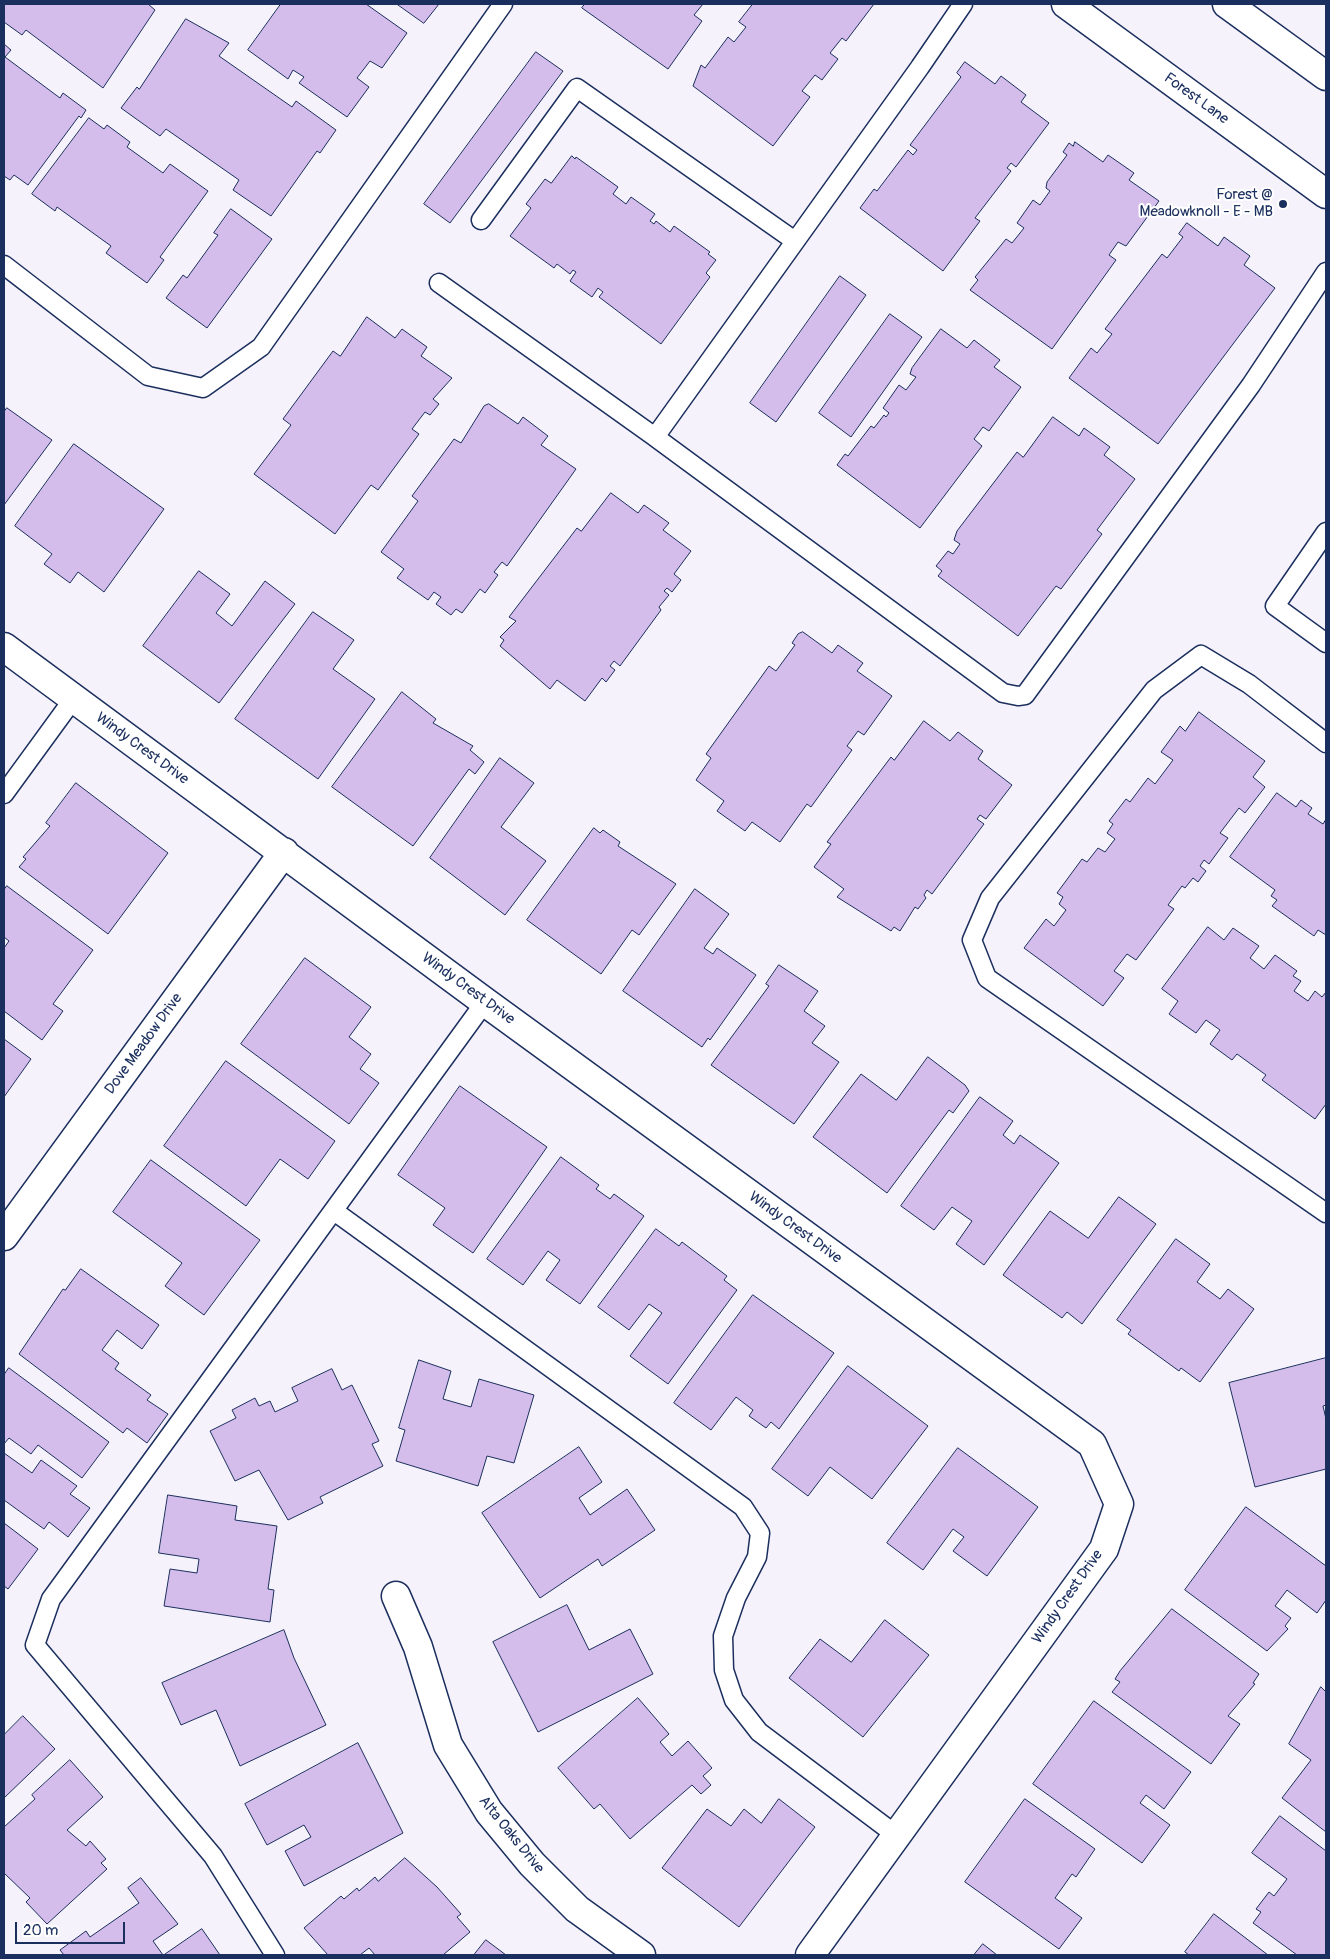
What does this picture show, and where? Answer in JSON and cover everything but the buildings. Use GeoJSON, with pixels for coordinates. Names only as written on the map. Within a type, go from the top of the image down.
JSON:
{"type":"FeatureCollection","features":[{"type":"Feature","properties":{"kind":"street","name":"Forest Lane"},"geometry":{"type":"LineString","coordinates":[[1066,4],[1326,194]]}},
{"type":"Feature","properties":{"kind":"street"},"geometry":{"type":"LineString","coordinates":[[1227,4],[1326,76]]}},
{"type":"Feature","properties":{"kind":"street","name":"Windy Crest Drive"},"geometry":{"type":"LineString","coordinates":[[4,647],[485,1002],[1092,1444],[1119,1504],[1104,1549],[810,1955]]}},
{"type":"Feature","properties":{"kind":"street","name":"Dove Meadow Drive"},"geometry":{"type":"LineString","coordinates":[[4,1236],[284,852]]}},
{"type":"Feature","properties":{"kind":"street","name":"Alta Oaks Drive"},"geometry":{"type":"LineString","coordinates":[[396,1596],[418,1647],[448,1745],[489,1812],[532,1864],[577,1909],[641,1955]]}},
{"type":"Feature","properties":{"kind":"lane"},"geometry":{"type":"LineString","coordinates":[[4,265],[148,376],[203,388],[261,347],[503,4]]}},
{"type":"Feature","properties":{"kind":"lane"},"geometry":{"type":"LineString","coordinates":[[655,437],[963,4]]}},
{"type":"Feature","properties":{"kind":"lane"},"geometry":{"type":"LineString","coordinates":[[481,220],[577,88],[795,241]]}},
{"type":"Feature","properties":{"kind":"lane"},"geometry":{"type":"LineString","coordinates":[[439,284],[655,437],[1003,693],[1018,696],[1025,695],[1251,385],[1326,272]]}},
{"type":"Feature","properties":{"kind":"lane"},"geometry":{"type":"LineString","coordinates":[[1326,532],[1276,606],[1326,643]]}},
{"type":"Feature","properties":{"kind":"lane"},"geometry":{"type":"LineString","coordinates":[[1326,743],[1249,684],[1201,655],[1154,690],[990,898],[972,940],[987,978],[1326,1213]]}},
{"type":"Feature","properties":{"kind":"lane"},"geometry":{"type":"LineString","coordinates":[[4,794],[74,698]]}},
{"type":"Feature","properties":{"kind":"lane"},"geometry":{"type":"LineString","coordinates":[[275,1955],[213,1856],[35,1645],[51,1599],[485,1002]]}},
{"type":"Feature","properties":{"kind":"lane"},"geometry":{"type":"LineString","coordinates":[[334,1211],[743,1507],[760,1532],[757,1557],[736,1598],[723,1636],[724,1670],[734,1700],[759,1732],[896,1836]]}},
{"type":"Feature","properties":{"kind":"place","name":"Forest @ Meadowknoll - E - MB"},"geometry":{"type":"Point","coordinates":[1283,204]}}]}
